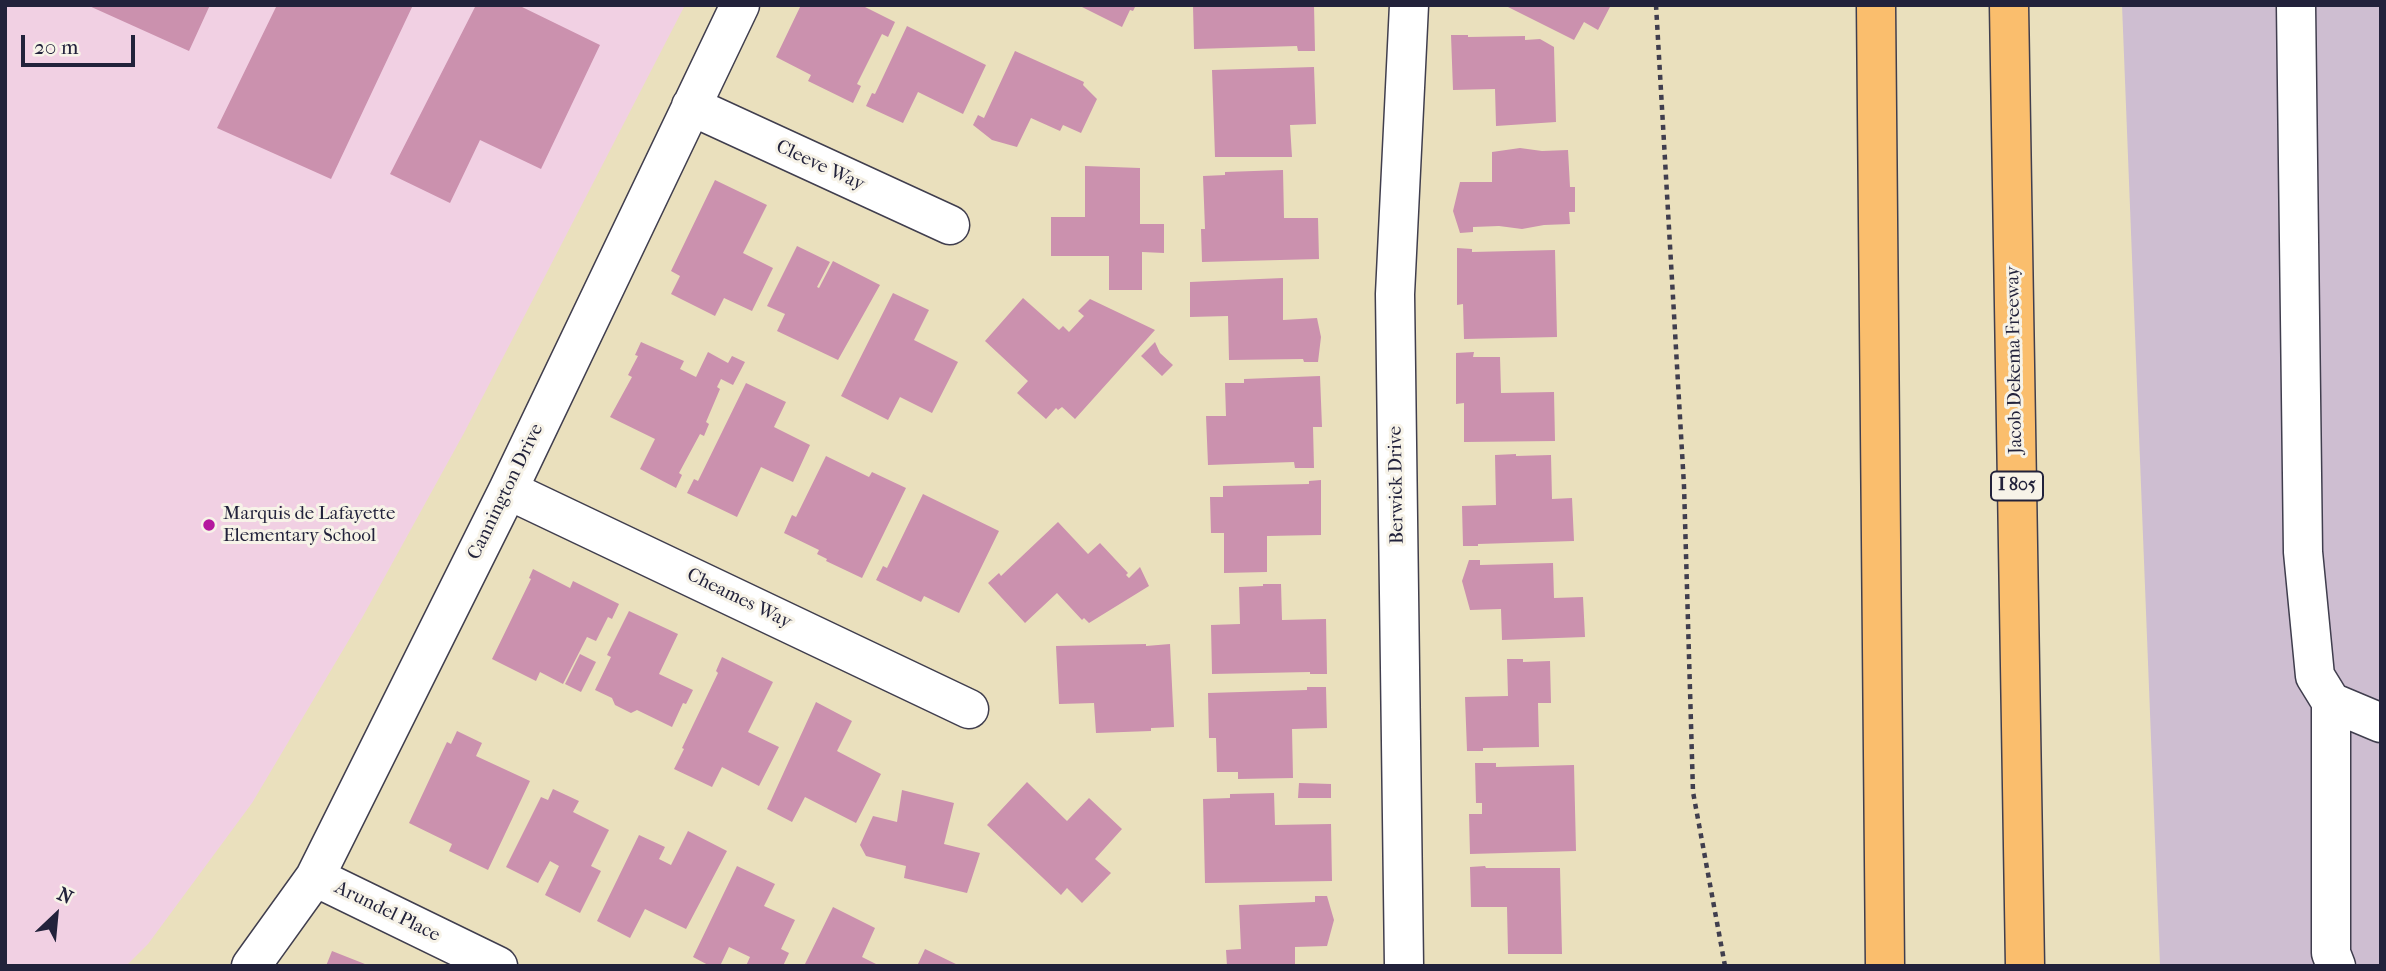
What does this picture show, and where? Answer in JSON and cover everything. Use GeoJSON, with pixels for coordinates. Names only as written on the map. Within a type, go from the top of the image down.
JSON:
{"type":"FeatureCollection","features":[{"type":"Feature","properties":{"kind":"highway"},"geometry":{"type":"LineString","coordinates":[[1876,5],[1885,966]]}},
{"type":"Feature","properties":{"kind":"highway","name":"Jacob Dekema Freeway"},"geometry":{"type":"LineString","coordinates":[[2009,5],[2025,966]]}},
{"type":"Feature","properties":{"kind":"street","name":"Cannington Drive"},"geometry":{"type":"LineString","coordinates":[[251,966],[315,877],[508,490],[740,5]]}},
{"type":"Feature","properties":{"kind":"street","name":"Berwick Drive"},"geometry":{"type":"LineString","coordinates":[[1404,966],[1395,294],[1409,5]]}},
{"type":"Feature","properties":{"kind":"street"},"geometry":{"type":"LineString","coordinates":[[2296,5],[2303,552],[2315,676],[2331,702],[2331,953],[2336,966]]}},
{"type":"Feature","properties":{"kind":"street","name":"Cleeve Way"},"geometry":{"type":"LineString","coordinates":[[691,106],[950,225]]}},
{"type":"Feature","properties":{"kind":"street","name":"Cheames Way"},"geometry":{"type":"LineString","coordinates":[[508,490],[969,709]]}},
{"type":"Feature","properties":{"kind":"street"},"geometry":{"type":"LineString","coordinates":[[2331,702],[2381,723]]}},
{"type":"Feature","properties":{"kind":"street","name":"Arundel Place"},"geometry":{"type":"LineString","coordinates":[[315,877],[498,966]]}},
{"type":"Feature","properties":{"kind":"path"},"geometry":{"type":"LineString","coordinates":[[1656,5],[1684,486],[1693,792],[1725,966]]}},
{"type":"Feature","properties":{"kind":"shaded area","name":"Marquis de Lafayette Elementary School"},"geometry":{"type":"Polygon","coordinates":[[[5,5],[685,5],[464,433],[362,618],[252,803],[148,944],[126,966],[5,966],[5,5]]]}},
{"type":"Feature","properties":{"kind":"shaded area"},"geometry":{"type":"Polygon","coordinates":[[[2122,5],[2381,5],[2381,966],[2160,966],[2122,5]]]}},
{"type":"Feature","properties":{"kind":"building"},"geometry":{"type":"Polygon","coordinates":[[[87,5],[210,5],[189,51],[87,5]]]}},
{"type":"Feature","properties":{"kind":"building"},"geometry":{"type":"Polygon","coordinates":[[[277,5],[413,5],[331,179],[217,128],[277,5]]]}},
{"type":"Feature","properties":{"kind":"building"},"geometry":{"type":"Polygon","coordinates":[[[476,5],[518,5],[600,45],[541,169],[480,140],[450,203],[390,174],[476,5]]]}},
{"type":"Feature","properties":{"kind":"building"},"geometry":{"type":"Polygon","coordinates":[[[801,5],[861,5],[895,22],[888,37],[882,34],[857,84],[861,86],[853,103],[808,81],[811,75],[776,57],[801,5]]]}},
{"type":"Feature","properties":{"kind":"building"},"geometry":{"type":"Polygon","coordinates":[[[1078,5],[1136,5],[1133,11],[1130,10],[1122,27],[1078,5]]]}},
{"type":"Feature","properties":{"kind":"building"},"geometry":{"type":"Polygon","coordinates":[[[1314,5],[1315,51],[1298,51],[1297,46],[1194,49],[1193,6],[1314,5]]]}},
{"type":"Feature","properties":{"kind":"building"},"geometry":{"type":"Polygon","coordinates":[[[1504,5],[1611,5],[1598,30],[1584,22],[1574,40],[1504,5]]]}},
{"type":"Feature","properties":{"kind":"building"},"geometry":{"type":"Polygon","coordinates":[[[907,26],[986,65],[963,114],[918,92],[903,123],[866,106],[872,93],[875,94],[907,26]]]}},
{"type":"Feature","properties":{"kind":"building"},"geometry":{"type":"Polygon","coordinates":[[[1451,35],[1525,36],[1525,40],[1540,39],[1554,47],[1556,122],[1496,126],[1495,89],[1453,90],[1451,35]]]}},
{"type":"Feature","properties":{"kind":"building"},"geometry":{"type":"Polygon","coordinates":[[[1015,51],[1084,82],[1083,85],[1097,99],[1081,133],[1063,125],[1060,131],[1031,118],[1017,147],[992,140],[973,125],[978,115],[984,118],[1015,51]]]}},
{"type":"Feature","properties":{"kind":"building"},"geometry":{"type":"Polygon","coordinates":[[[1314,67],[1316,124],[1290,125],[1292,157],[1215,157],[1212,70],[1314,67]]]}},
{"type":"Feature","properties":{"kind":"building"},"geometry":{"type":"Polygon","coordinates":[[[1520,148],[1568,150],[1570,187],[1575,187],[1575,212],[1569,212],[1570,224],[1522,229],[1473,227],[1473,232],[1460,233],[1453,211],[1460,182],[1492,182],[1492,152],[1520,148]]]}},
{"type":"Feature","properties":{"kind":"building"},"geometry":{"type":"Polygon","coordinates":[[[1085,166],[1140,168],[1140,224],[1164,224],[1164,253],[1142,252],[1142,290],[1109,290],[1109,256],[1051,256],[1051,217],[1085,217],[1085,166]]]}},
{"type":"Feature","properties":{"kind":"building"},"geometry":{"type":"Polygon","coordinates":[[[1283,170],[1284,218],[1318,218],[1319,259],[1202,262],[1201,229],[1205,229],[1203,176],[1225,175],[1225,172],[1283,170]]]}},
{"type":"Feature","properties":{"kind":"building"},"geometry":{"type":"Polygon","coordinates":[[[715,180],[767,205],[743,253],[773,268],[752,311],[724,298],[715,316],[671,294],[680,276],[671,271],[715,180]]]}},
{"type":"Feature","properties":{"kind":"building"},"geometry":{"type":"Polygon","coordinates":[[[797,246],[830,262],[817,287],[819,288],[833,261],[880,285],[838,360],[777,331],[785,314],[767,306],[797,246]]]}},
{"type":"Feature","properties":{"kind":"building"},"geometry":{"type":"Polygon","coordinates":[[[1457,248],[1472,249],[1472,252],[1555,250],[1557,337],[1464,339],[1463,304],[1457,305],[1457,248]]]}},
{"type":"Feature","properties":{"kind":"building"},"geometry":{"type":"Polygon","coordinates":[[[1283,278],[1283,320],[1317,318],[1321,337],[1318,362],[1304,362],[1303,359],[1229,360],[1228,316],[1190,317],[1190,282],[1283,278]]]}},
{"type":"Feature","properties":{"kind":"building"},"geometry":{"type":"Polygon","coordinates":[[[893,293],[929,310],[914,340],[958,362],[932,413],[900,397],[888,420],[841,396],[893,293]]]}},
{"type":"Feature","properties":{"kind":"building"},"geometry":{"type":"Polygon","coordinates":[[[1023,298],[1059,330],[1063,326],[1069,332],[1084,316],[1078,311],[1090,299],[1155,330],[1075,419],[1062,407],[1058,410],[1056,408],[1046,419],[1017,393],[1028,381],[985,341],[1023,298]]]}},
{"type":"Feature","properties":{"kind":"building"},"geometry":{"type":"Polygon","coordinates":[[[641,342],[684,361],[680,369],[696,377],[708,352],[728,363],[732,356],[745,362],[733,385],[721,379],[717,387],[720,389],[706,422],[709,424],[704,436],[700,434],[679,473],[682,475],[676,488],[640,469],[655,439],[610,417],[632,377],[628,375],[638,356],[635,355],[641,342]]]}},
{"type":"Feature","properties":{"kind":"building"},"geometry":{"type":"Polygon","coordinates":[[[1155,342],[1160,353],[1173,365],[1162,376],[1141,356],[1155,342]]]}},
{"type":"Feature","properties":{"kind":"building"},"geometry":{"type":"Polygon","coordinates":[[[1474,352],[1473,357],[1500,357],[1501,393],[1554,392],[1555,441],[1464,442],[1464,403],[1456,404],[1456,353],[1474,352]]]}},
{"type":"Feature","properties":{"kind":"building"},"geometry":{"type":"Polygon","coordinates":[[[1320,376],[1322,427],[1313,427],[1314,468],[1295,468],[1294,462],[1208,465],[1206,416],[1226,416],[1225,383],[1244,383],[1244,379],[1320,376]]]}},
{"type":"Feature","properties":{"kind":"building"},"geometry":{"type":"Polygon","coordinates":[[[746,383],[786,402],[774,427],[810,445],[793,482],[761,467],[737,517],[687,493],[694,479],[698,481],[746,383]]]}},
{"type":"Feature","properties":{"kind":"building"},"geometry":{"type":"Polygon","coordinates":[[[1495,455],[1551,455],[1552,499],[1572,498],[1574,541],[1463,546],[1462,506],[1496,505],[1495,455]]]}},
{"type":"Feature","properties":{"kind":"building"},"geometry":{"type":"Polygon","coordinates":[[[826,456],[869,477],[872,472],[906,488],[862,578],[826,561],[827,559],[817,554],[819,550],[784,533],[792,515],[796,517],[826,456]]]}},
{"type":"Feature","properties":{"kind":"building"},"geometry":{"type":"Polygon","coordinates":[[[1321,480],[1321,535],[1267,536],[1267,572],[1224,573],[1224,533],[1211,533],[1210,497],[1223,497],[1223,486],[1309,484],[1309,481],[1321,480]]]}},
{"type":"Feature","properties":{"kind":"building"},"geometry":{"type":"Polygon","coordinates":[[[923,494],[999,531],[959,613],[924,596],[921,602],[876,580],[883,566],[887,568],[923,494]]]}},
{"type":"Feature","properties":{"kind":"building"},"geometry":{"type":"Polygon","coordinates":[[[1058,522],[1088,554],[1100,543],[1128,573],[1126,575],[1129,578],[1140,567],[1149,586],[1089,623],[1084,618],[1082,620],[1057,593],[1025,623],[988,583],[999,573],[1001,576],[1058,522]]]}},
{"type":"Feature","properties":{"kind":"building"},"geometry":{"type":"Polygon","coordinates":[[[1469,560],[1480,560],[1480,565],[1553,563],[1554,598],[1583,597],[1585,637],[1502,640],[1501,609],[1470,610],[1462,581],[1469,560]]]}},
{"type":"Feature","properties":{"kind":"building"},"geometry":{"type":"Polygon","coordinates":[[[533,569],[570,588],[573,581],[619,604],[612,619],[608,617],[596,641],[587,637],[563,684],[540,672],[536,681],[492,659],[531,579],[529,578],[533,569]]]}},
{"type":"Feature","properties":{"kind":"building"},"geometry":{"type":"Polygon","coordinates":[[[1281,584],[1282,620],[1326,619],[1327,674],[1212,674],[1211,625],[1240,624],[1239,587],[1281,584]]]}},
{"type":"Feature","properties":{"kind":"building"},"geometry":{"type":"Polygon","coordinates":[[[629,611],[678,634],[659,674],[693,690],[686,704],[683,703],[672,727],[637,710],[631,713],[615,705],[612,698],[595,690],[611,657],[607,655],[629,611]]]}},
{"type":"Feature","properties":{"kind":"building"},"geometry":{"type":"Polygon","coordinates":[[[1170,644],[1174,727],[1151,728],[1151,731],[1096,733],[1094,703],[1059,704],[1056,646],[1170,644]]]}},
{"type":"Feature","properties":{"kind":"building"},"geometry":{"type":"Polygon","coordinates":[[[580,654],[596,662],[581,692],[565,684],[580,654]]]}},
{"type":"Feature","properties":{"kind":"building"},"geometry":{"type":"Polygon","coordinates":[[[722,657],[773,682],[748,732],[779,747],[759,786],[722,767],[712,787],[674,769],[718,673],[716,671],[722,657]]]}},
{"type":"Feature","properties":{"kind":"building"},"geometry":{"type":"Polygon","coordinates":[[[1507,659],[1523,659],[1523,662],[1550,661],[1551,703],[1538,703],[1539,747],[1483,748],[1483,751],[1467,751],[1465,697],[1508,696],[1507,659]]]}},
{"type":"Feature","properties":{"kind":"building"},"geometry":{"type":"Polygon","coordinates":[[[1307,687],[1326,687],[1327,728],[1292,729],[1293,778],[1238,779],[1238,772],[1217,772],[1216,738],[1209,738],[1208,693],[1307,690],[1307,687]]]}},
{"type":"Feature","properties":{"kind":"building"},"geometry":{"type":"Polygon","coordinates":[[[816,702],[852,721],[837,751],[881,774],[856,823],[805,797],[792,822],[767,809],[816,702]]]}},
{"type":"Feature","properties":{"kind":"building"},"geometry":{"type":"Polygon","coordinates":[[[457,731],[482,743],[476,756],[530,781],[488,870],[449,851],[452,844],[409,823],[447,742],[451,744],[457,731]]]}},
{"type":"Feature","properties":{"kind":"building"},"geometry":{"type":"Polygon","coordinates":[[[1475,763],[1496,763],[1496,767],[1574,765],[1576,851],[1470,854],[1469,814],[1482,814],[1482,803],[1476,803],[1475,763]]]}},
{"type":"Feature","properties":{"kind":"building"},"geometry":{"type":"Polygon","coordinates":[[[1027,782],[1067,821],[1089,798],[1122,829],[1095,859],[1111,873],[1082,903],[1067,888],[1061,895],[987,825],[1027,782]]]}},
{"type":"Feature","properties":{"kind":"building"},"geometry":{"type":"Polygon","coordinates":[[[1299,783],[1331,784],[1331,798],[1298,798],[1299,783]]]}},
{"type":"Feature","properties":{"kind":"building"},"geometry":{"type":"Polygon","coordinates":[[[553,789],[579,801],[573,812],[609,830],[591,866],[601,871],[580,913],[545,895],[559,866],[550,861],[538,883],[506,867],[541,797],[548,800],[553,789]]]}},
{"type":"Feature","properties":{"kind":"building"},"geometry":{"type":"Polygon","coordinates":[[[902,790],[954,803],[944,844],[980,853],[967,893],[904,878],[906,866],[866,856],[860,845],[873,816],[897,822],[902,790]]]}},
{"type":"Feature","properties":{"kind":"building"},"geometry":{"type":"Polygon","coordinates":[[[1274,793],[1275,825],[1331,824],[1332,881],[1205,883],[1203,799],[1230,798],[1230,794],[1274,793]]]}},
{"type":"Feature","properties":{"kind":"building"},"geometry":{"type":"Polygon","coordinates":[[[688,831],[727,851],[686,929],[645,909],[630,938],[597,921],[639,835],[665,847],[659,859],[671,865],[688,831]]]}},
{"type":"Feature","properties":{"kind":"building"},"geometry":{"type":"Polygon","coordinates":[[[737,866],[775,884],[764,906],[795,920],[781,949],[789,953],[783,966],[746,966],[750,957],[729,947],[720,966],[710,966],[693,957],[737,866]]]}},
{"type":"Feature","properties":{"kind":"building"},"geometry":{"type":"Polygon","coordinates":[[[1470,867],[1560,868],[1562,954],[1508,954],[1507,907],[1471,907],[1470,867]]]}},
{"type":"Feature","properties":{"kind":"building"},"geometry":{"type":"Polygon","coordinates":[[[1315,896],[1327,896],[1334,920],[1327,946],[1295,947],[1295,966],[1227,966],[1226,950],[1241,949],[1239,905],[1315,902],[1315,896]]]}},
{"type":"Feature","properties":{"kind":"building"},"geometry":{"type":"Polygon","coordinates":[[[833,907],[875,928],[862,957],[880,966],[804,966],[833,907]]]}},
{"type":"Feature","properties":{"kind":"building"},"geometry":{"type":"Polygon","coordinates":[[[925,949],[960,966],[917,966],[925,949]]]}},
{"type":"Feature","properties":{"kind":"building"},"geometry":{"type":"Polygon","coordinates":[[[332,951],[370,966],[326,966],[332,951]]]}},
{"type":"Feature","properties":{"kind":"place","name":"Marquis de Lafayette Elementary School"},"geometry":{"type":"Point","coordinates":[209,525]}}]}
